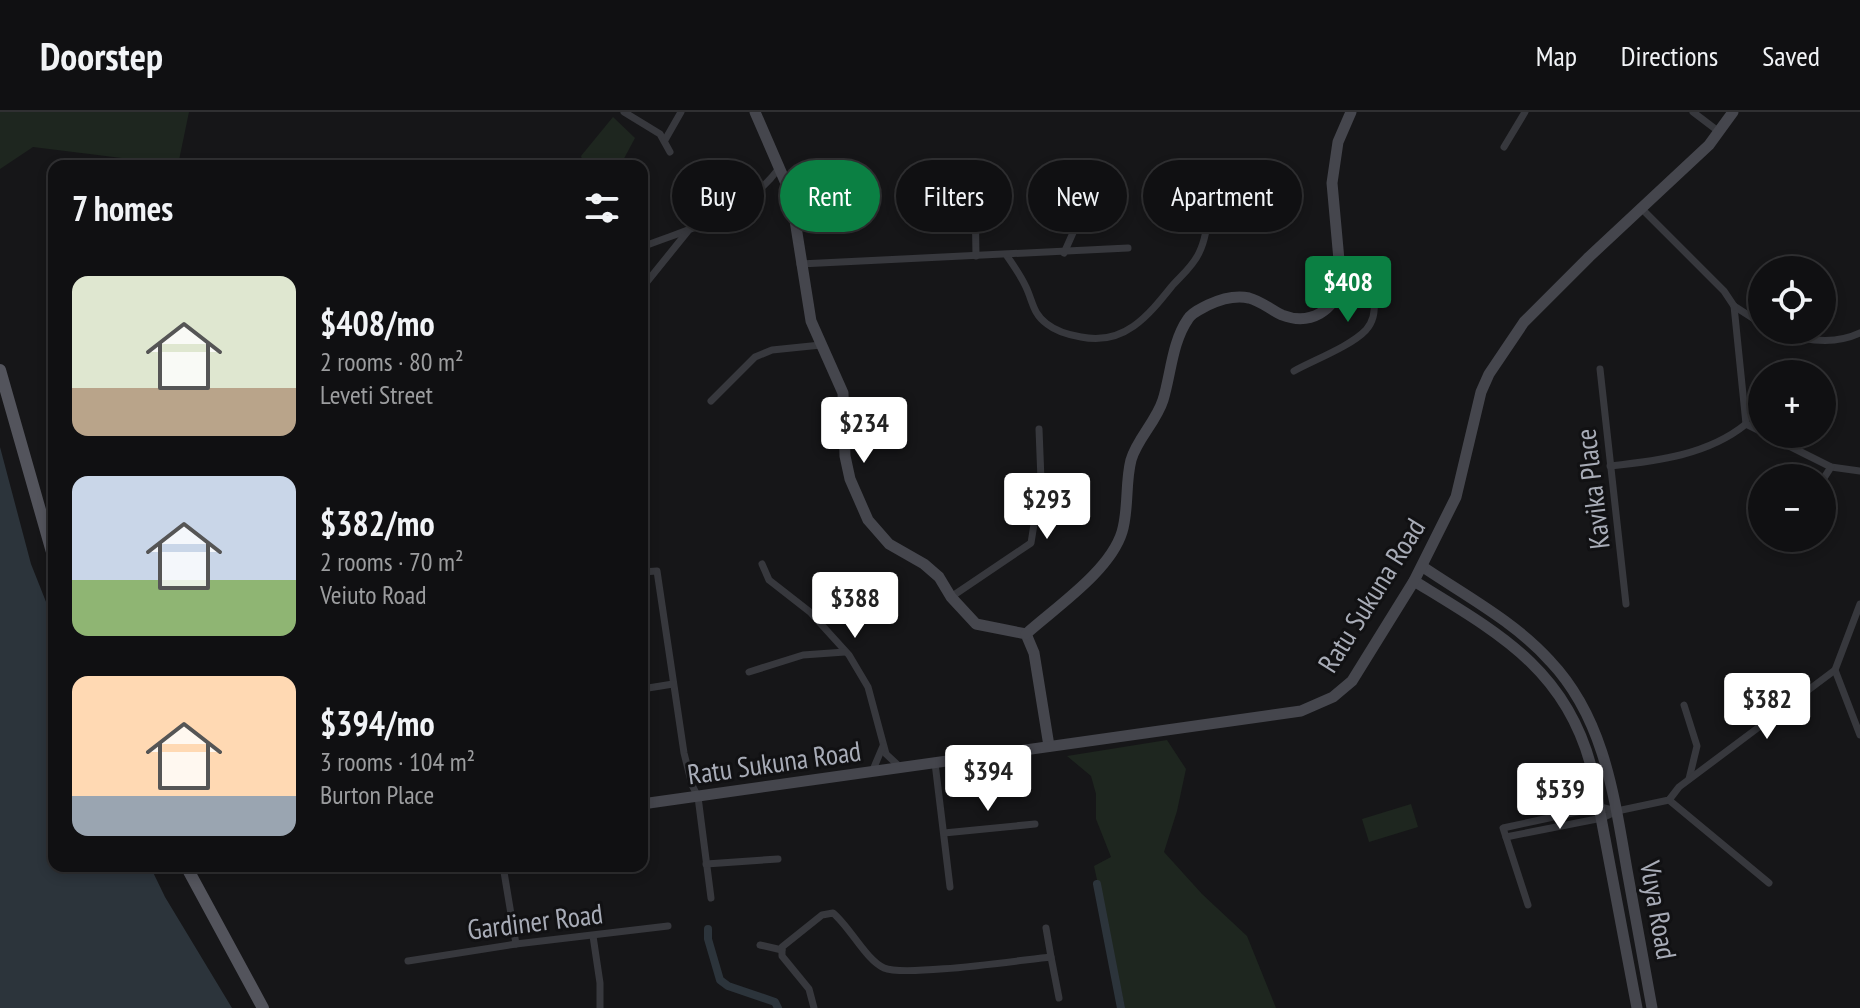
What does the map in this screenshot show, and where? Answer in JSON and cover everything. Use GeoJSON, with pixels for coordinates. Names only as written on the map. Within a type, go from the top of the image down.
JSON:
{"type":"FeatureCollection","features":[{"type":"Feature","properties":{"kind":"main road"},"geometry":{"type":"LineString","coordinates":[[755,112],[780,167]]}},
{"type":"Feature","properties":{"kind":"main road"},"geometry":{"type":"LineString","coordinates":[[1026,634],[1101,568],[1116,546],[1126,515],[1132,457],[1157,416],[1173,353],[1189,316],[1218,300],[1236,297],[1251,298],[1282,315],[1299,320],[1317,316],[1331,307],[1341,282],[1332,183],[1338,142],[1351,112]]}},
{"type":"Feature","properties":{"kind":"main road","name":"Ratu Sukuna Road"},"geometry":{"type":"LineString","coordinates":[[648,803],[1286,714],[1315,707],[1333,697],[1352,681],[1423,567],[1456,497],[1481,392],[1489,374],[1524,322],[1709,145],[1733,112]]}},
{"type":"Feature","properties":{"kind":"main road"},"geometry":{"type":"LineString","coordinates":[[796,232],[811,321],[843,393],[845,456],[850,479],[868,520],[889,544],[924,564],[939,577],[951,597],[976,624],[1026,634]]}},
{"type":"Feature","properties":{"kind":"main road"},"geometry":{"type":"LineString","coordinates":[[0,370],[48,538]]}},
{"type":"Feature","properties":{"kind":"main road","name":"Vuya Road"},"geometry":{"type":"LineString","coordinates":[[1423,567],[1529,639],[1562,674],[1588,715],[1599,739],[1617,811],[1652,1008]]}},
{"type":"Feature","properties":{"kind":"main road","name":"Vuya Road"},"geometry":{"type":"LineString","coordinates":[[1414,581],[1497,632],[1539,667],[1585,743],[1637,1008]]}},
{"type":"Feature","properties":{"kind":"main road"},"geometry":{"type":"LineString","coordinates":[[1026,634],[1034,653],[1049,746]]}},
{"type":"Feature","properties":{"kind":"main road"},"geometry":{"type":"LineString","coordinates":[[189,872],[263,1008]]}},
{"type":"Feature","properties":{"kind":"street"},"geometry":{"type":"LineString","coordinates":[[624,112],[660,134],[670,152]]}},
{"type":"Feature","properties":{"kind":"street"},"geometry":{"type":"LineString","coordinates":[[665,140],[681,112]]}},
{"type":"Feature","properties":{"kind":"street"},"geometry":{"type":"LineString","coordinates":[[1504,147],[1525,112]]}},
{"type":"Feature","properties":{"kind":"street"},"geometry":{"type":"LineString","coordinates":[[1693,112],[1718,131]]}},
{"type":"Feature","properties":{"kind":"street"},"geometry":{"type":"LineString","coordinates":[[764,185],[780,167]]}},
{"type":"Feature","properties":{"kind":"street"},"geometry":{"type":"LineString","coordinates":[[1642,209],[1724,291],[1734,306],[1748,315]]}},
{"type":"Feature","properties":{"kind":"street"},"geometry":{"type":"LineString","coordinates":[[648,245],[681,232]]}},
{"type":"Feature","properties":{"kind":"street"},"geometry":{"type":"LineString","coordinates":[[648,280],[687,232]]}},
{"type":"Feature","properties":{"kind":"street"},"geometry":{"type":"LineString","coordinates":[[976,232],[976,256]]}},
{"type":"Feature","properties":{"kind":"street"},"geometry":{"type":"LineString","coordinates":[[1064,253],[1073,232]]}},
{"type":"Feature","properties":{"kind":"street"},"geometry":{"type":"LineString","coordinates":[[1007,256],[1020,273],[1036,315],[1049,326],[1067,334],[1104,339],[1137,325],[1195,262],[1205,232]]}},
{"type":"Feature","properties":{"kind":"street"},"geometry":{"type":"LineString","coordinates":[[800,264],[1128,248]]}},
{"type":"Feature","properties":{"kind":"street"},"geometry":{"type":"LineString","coordinates":[[1294,371],[1356,338],[1367,329],[1373,316],[1374,297],[1362,274],[1339,259]]}},
{"type":"Feature","properties":{"kind":"street"},"geometry":{"type":"LineString","coordinates":[[1610,466],[1678,457],[1736,432],[1746,424],[1734,306]]}},
{"type":"Feature","properties":{"kind":"street"},"geometry":{"type":"LineString","coordinates":[[1836,339],[1860,333]]}},
{"type":"Feature","properties":{"kind":"street"},"geometry":{"type":"LineString","coordinates":[[711,401],[755,357],[772,350],[821,345]]}},
{"type":"Feature","properties":{"kind":"street","name":"Kavika Place"},"geometry":{"type":"LineString","coordinates":[[1600,369],[1626,604]]}},
{"type":"Feature","properties":{"kind":"street"},"geometry":{"type":"LineString","coordinates":[[951,597],[1031,543],[1041,480],[1039,429]]}},
{"type":"Feature","properties":{"kind":"street"},"geometry":{"type":"LineString","coordinates":[[1794,448],[1825,464]]}},
{"type":"Feature","properties":{"kind":"street"},"geometry":{"type":"LineString","coordinates":[[1836,468],[1860,471]]}},
{"type":"Feature","properties":{"kind":"street"},"geometry":{"type":"LineString","coordinates":[[762,564],[769,580],[810,612],[849,655],[868,687],[886,754],[901,768]]}},
{"type":"Feature","properties":{"kind":"street"},"geometry":{"type":"LineString","coordinates":[[648,572],[657,571],[684,753],[698,797],[711,898]]}},
{"type":"Feature","properties":{"kind":"street"},"geometry":{"type":"LineString","coordinates":[[1528,905],[1504,832],[1669,800],[1689,779],[1835,670],[1860,604]]}},
{"type":"Feature","properties":{"kind":"street"},"geometry":{"type":"LineString","coordinates":[[749,672],[803,655],[845,652]]}},
{"type":"Feature","properties":{"kind":"street"},"geometry":{"type":"LineString","coordinates":[[1835,670],[1860,735]]}},
{"type":"Feature","properties":{"kind":"street"},"geometry":{"type":"LineString","coordinates":[[648,688],[673,684]]}},
{"type":"Feature","properties":{"kind":"street"},"geometry":{"type":"LineString","coordinates":[[1684,705],[1697,746],[1689,779]]}},
{"type":"Feature","properties":{"kind":"street"},"geometry":{"type":"LineString","coordinates":[[872,772],[883,746]]}},
{"type":"Feature","properties":{"kind":"street"},"geometry":{"type":"LineString","coordinates":[[935,763],[950,887]]}},
{"type":"Feature","properties":{"kind":"street"},"geometry":{"type":"LineString","coordinates":[[1669,800],[1769,883]]}},
{"type":"Feature","properties":{"kind":"street"},"geometry":{"type":"LineString","coordinates":[[944,833],[1035,824]]}},
{"type":"Feature","properties":{"kind":"street"},"geometry":{"type":"LineString","coordinates":[[706,864],[778,859]]}},
{"type":"Feature","properties":{"kind":"street"},"geometry":{"type":"LineString","coordinates":[[504,872],[516,944]]}},
{"type":"Feature","properties":{"kind":"street"},"geometry":{"type":"LineString","coordinates":[[814,1008],[809,989],[782,956],[782,950],[822,915],[833,913],[843,921],[874,961],[885,969],[913,970],[1051,957]]}},
{"type":"Feature","properties":{"kind":"street","name":"Gardiner Road"},"geometry":{"type":"LineString","coordinates":[[408,961],[516,944],[668,926]]}},
{"type":"Feature","properties":{"kind":"street"},"geometry":{"type":"LineString","coordinates":[[1046,928],[1059,998]]}},
{"type":"Feature","properties":{"kind":"street"},"geometry":{"type":"LineString","coordinates":[[593,936],[600,983],[600,1008]]}},
{"type":"Feature","properties":{"kind":"street"},"geometry":{"type":"LineString","coordinates":[[760,945],[782,950]]}},
{"type":"Feature","properties":{"kind":"shaded area"},"geometry":{"type":"Polygon","coordinates":[[[0,112],[189,112],[179,160],[138,160],[33,147],[0,169],[0,112]]]}},
{"type":"Feature","properties":{"kind":"shaded area"},"geometry":{"type":"Polygon","coordinates":[[[613,117],[635,138],[623,160],[582,160],[581,156],[613,117]]]}},
{"type":"Feature","properties":{"kind":"shaded area"},"geometry":{"type":"Polygon","coordinates":[[[0,447],[31,564],[48,607],[48,872],[153,872],[232,1008],[0,1008],[0,447]]]}},
{"type":"Feature","properties":{"kind":"shaded area"},"geometry":{"type":"Polygon","coordinates":[[[1167,740],[1186,769],[1164,852],[1202,894],[1247,936],[1276,1008],[1125,1008],[1094,866],[1111,857],[1096,819],[1096,794],[1091,776],[1067,756],[1167,740]]]}},
{"type":"Feature","properties":{"kind":"shaded area"},"geometry":{"type":"Polygon","coordinates":[[[1411,804],[1418,827],[1369,842],[1362,819],[1411,804]]]}},
{"type":"Feature","properties":{"kind":"waterway"},"geometry":{"type":"LineString","coordinates":[[1097,884],[1121,1008]]}},
{"type":"Feature","properties":{"kind":"waterway"},"geometry":{"type":"LineString","coordinates":[[708,929],[720,980],[728,986],[775,1002],[778,1008]]}}]}
